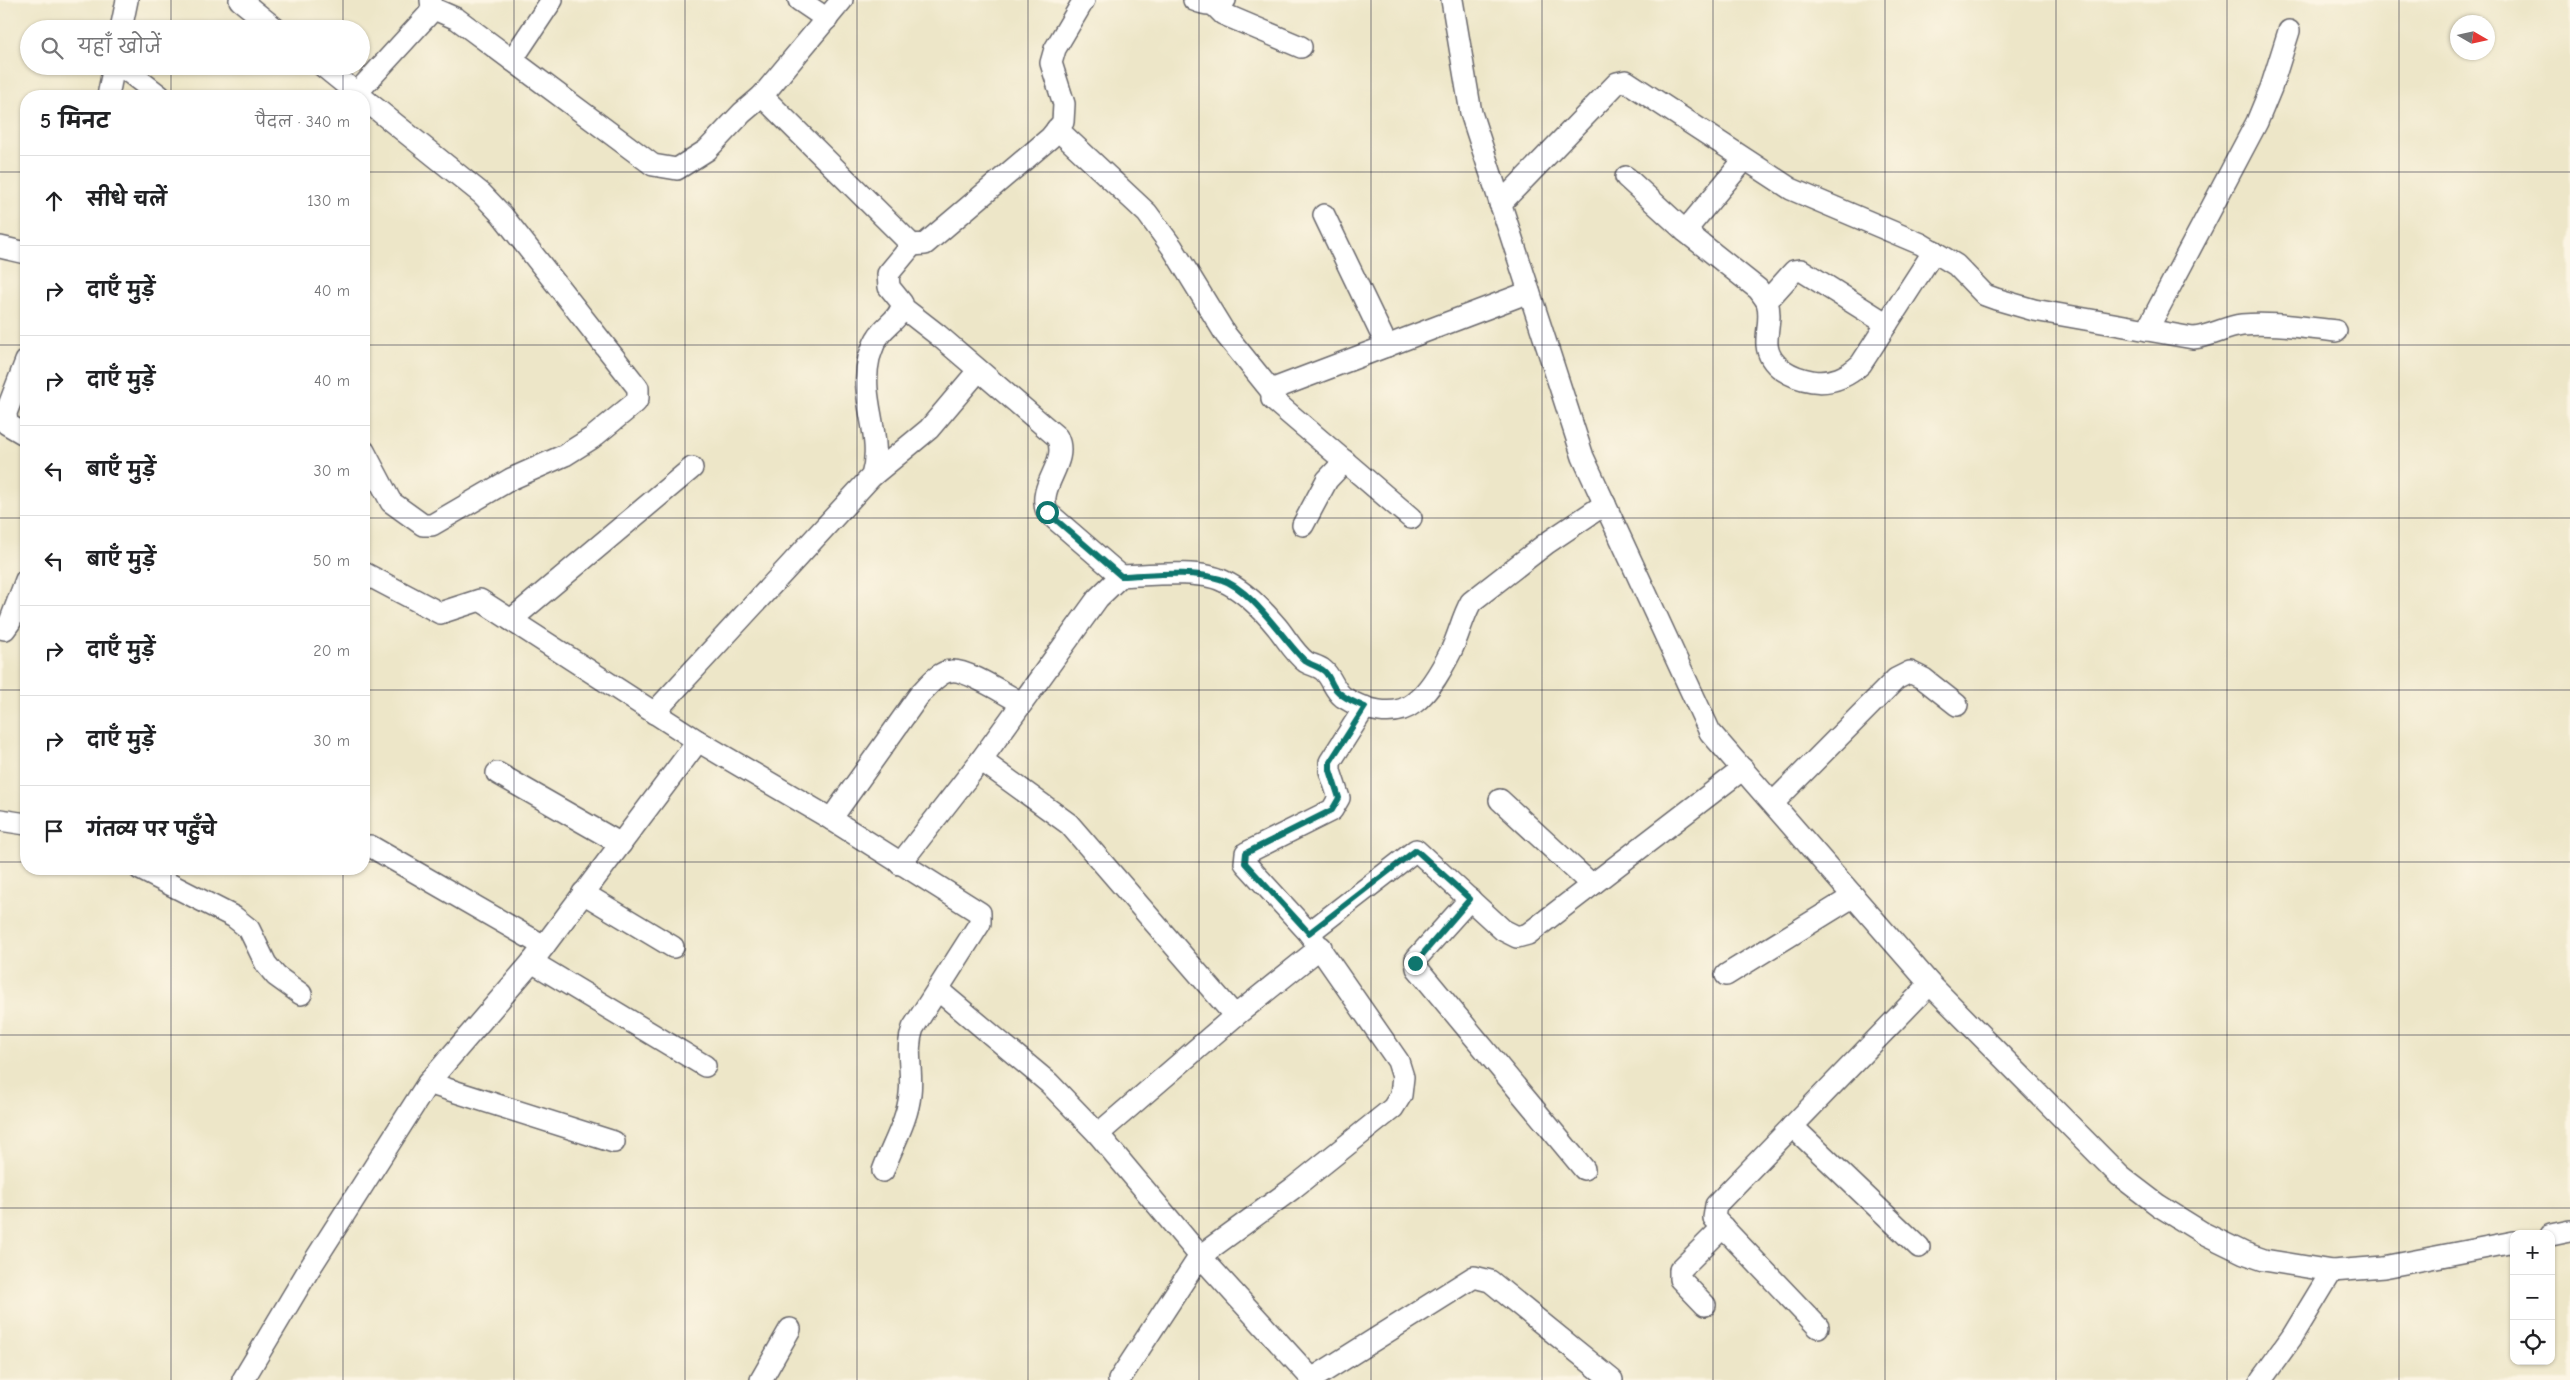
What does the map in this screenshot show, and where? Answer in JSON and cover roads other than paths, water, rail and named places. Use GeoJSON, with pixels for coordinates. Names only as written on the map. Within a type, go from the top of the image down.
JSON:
{"type":"FeatureCollection","features":[{"type":"Feature","properties":{"kind":"street"},"geometry":{"type":"LineString","coordinates":[[123,20],[127,0]]}},
{"type":"Feature","properties":{"kind":"street"},"geometry":{"type":"LineString","coordinates":[[240,0],[265,20]]}},
{"type":"Feature","properties":{"kind":"street"},"geometry":{"type":"LineString","coordinates":[[512,60],[552,0]]}},
{"type":"Feature","properties":{"kind":"street"},"geometry":{"type":"LineString","coordinates":[[799,0],[826,19]]}},
{"type":"Feature","properties":{"kind":"street"},"geometry":{"type":"LineString","coordinates":[[364,90],[432,4],[457,19],[653,165],[678,169],[707,150],[742,112],[762,96],[842,0]]}},
{"type":"Feature","properties":{"kind":"street"},"geometry":{"type":"LineString","coordinates":[[762,96],[912,245],[918,246],[930,242],[1063,122],[1064,104],[1050,63],[1055,48],[1084,0]]}},
{"type":"Feature","properties":{"kind":"street"},"geometry":{"type":"LineString","coordinates":[[1194,0],[1206,5],[1219,2],[1222,14],[1301,47]]}},
{"type":"Feature","properties":{"kind":"street"},"geometry":{"type":"LineString","coordinates":[[1452,0],[1471,113],[1583,457],[1710,732],[1930,984],[2120,1176],[2158,1204],[2203,1233],[2244,1253],[2289,1265],[2332,1271],[2384,1266],[2510,1243]]}},
{"type":"Feature","properties":{"kind":"street"},"geometry":{"type":"LineString","coordinates":[[2147,330],[2257,122],[2271,88],[2289,31]]}},
{"type":"Feature","properties":{"kind":"street"},"geometry":{"type":"LineString","coordinates":[[109,90],[112,75]]}},
{"type":"Feature","properties":{"kind":"street"},"geometry":{"type":"LineString","coordinates":[[132,75],[152,90]]}},
{"type":"Feature","properties":{"kind":"street"},"geometry":{"type":"LineString","coordinates":[[334,75],[352,90]]}},
{"type":"Feature","properties":{"kind":"street"},"geometry":{"type":"LineString","coordinates":[[1500,204],[1621,81],[1630,83],[1744,160],[1790,188],[1934,251],[1956,265],[1979,289],[1990,297],[2034,310],[2193,338],[2203,337],[2228,327],[2245,325],[2336,331]]}},
{"type":"Feature","properties":{"kind":"street"},"geometry":{"type":"LineString","coordinates":[[370,105],[489,201],[532,252],[638,388],[639,393],[636,402],[592,438],[565,455],[511,479],[432,525],[423,526],[391,502],[370,462]]}},
{"type":"Feature","properties":{"kind":"street"},"geometry":{"type":"LineString","coordinates":[[1057,129],[1147,213],[1172,247],[1226,335],[1272,392],[1272,399],[1411,518]]}},
{"type":"Feature","properties":{"kind":"street"},"geometry":{"type":"LineString","coordinates":[[1685,230],[1744,160]]}},
{"type":"Feature","properties":{"kind":"street"},"geometry":{"type":"LineString","coordinates":[[1626,177],[1685,230],[1758,289],[1767,301],[1769,312],[1767,346],[1773,359],[1790,374],[1805,380],[1819,382],[1837,380],[1851,373],[1861,364],[1934,251]]}},
{"type":"Feature","properties":{"kind":"street"},"geometry":{"type":"LineString","coordinates":[[1324,215],[1387,346]]}},
{"type":"Feature","properties":{"kind":"street"},"geometry":{"type":"LineString","coordinates":[[872,476],[877,450],[866,382],[870,358],[878,337],[900,312],[902,307],[902,303],[889,287],[888,274],[912,245]]}},
{"type":"Feature","properties":{"kind":"street"},"geometry":{"type":"LineString","coordinates":[[0,247],[20,252]]}},
{"type":"Feature","properties":{"kind":"street"},"geometry":{"type":"LineString","coordinates":[[1767,301],[1794,271],[1801,270],[1888,324]]}},
{"type":"Feature","properties":{"kind":"street"},"geometry":{"type":"LineString","coordinates":[[1272,392],[1276,388],[1529,292]]}},
{"type":"Feature","properties":{"kind":"street"},"geometry":{"type":"LineString","coordinates":[[902,307],[938,335],[1057,437],[1062,447],[1043,502],[1047,512],[1121,576]]}},
{"type":"Feature","properties":{"kind":"street"},"geometry":{"type":"LineString","coordinates":[[20,370],[7,389],[6,413],[6,420],[11,428],[20,432]]}},
{"type":"Feature","properties":{"kind":"street"},"geometry":{"type":"LineString","coordinates":[[654,713],[872,476],[928,429],[978,371]]}},
{"type":"Feature","properties":{"kind":"street"},"geometry":{"type":"LineString","coordinates":[[1303,525],[1327,480],[1345,462]]}},
{"type":"Feature","properties":{"kind":"street"},"geometry":{"type":"LineString","coordinates":[[511,620],[692,468]]}},
{"type":"Feature","properties":{"kind":"street"},"geometry":{"type":"LineString","coordinates":[[900,864],[981,760],[1098,598],[1121,576],[1169,574],[1220,579],[1237,588],[1274,624],[1307,662],[1329,675],[1333,686],[1343,697],[1365,707],[1386,713],[1401,710],[1413,704],[1428,689],[1452,651],[1465,613],[1471,602],[1547,543],[1605,504]]}},
{"type":"Feature","properties":{"kind":"street"},"geometry":{"type":"LineString","coordinates":[[370,576],[440,613],[480,600],[698,741],[831,819],[981,915],[980,923],[910,1037],[908,1045],[911,1078],[908,1105],[883,1171]]}},
{"type":"Feature","properties":{"kind":"street"},"geometry":{"type":"LineString","coordinates":[[0,628],[5,629],[10,622],[20,596]]}},
{"type":"Feature","properties":{"kind":"street"},"geometry":{"type":"LineString","coordinates":[[831,819],[920,694],[936,678],[951,671],[965,674],[1022,703]]}},
{"type":"Feature","properties":{"kind":"street"},"geometry":{"type":"LineString","coordinates":[[1773,804],[1896,679],[1910,672],[1924,679],[1957,705]]}},
{"type":"Feature","properties":{"kind":"street"},"geometry":{"type":"LineString","coordinates":[[1119,1380],[1200,1256],[1292,1189],[1392,1108],[1401,1096],[1403,1078],[1398,1061],[1315,940],[1245,863],[1244,858],[1246,853],[1332,810],[1339,798],[1330,770],[1330,762],[1365,707]]}},
{"type":"Feature","properties":{"kind":"street"},"geometry":{"type":"LineString","coordinates":[[243,1380],[313,1263],[428,1084],[538,954],[698,741]]}},
{"type":"Feature","properties":{"kind":"street"},"geometry":{"type":"LineString","coordinates":[[981,760],[1069,824],[1235,1016]]}},
{"type":"Feature","properties":{"kind":"street"},"geometry":{"type":"LineString","coordinates":[[1098,1134],[1235,1016],[1315,940],[1416,850],[1504,930],[1517,937],[1528,934],[1742,769]]}},
{"type":"Feature","properties":{"kind":"street"},"geometry":{"type":"LineString","coordinates":[[497,773],[621,844]]}},
{"type":"Feature","properties":{"kind":"street"},"geometry":{"type":"LineString","coordinates":[[1500,800],[1592,885]]}},
{"type":"Feature","properties":{"kind":"street"},"geometry":{"type":"LineString","coordinates":[[0,820],[20,823]]}},
{"type":"Feature","properties":{"kind":"street"},"geometry":{"type":"LineString","coordinates":[[370,846],[538,954],[705,1066]]}},
{"type":"Feature","properties":{"kind":"street"},"geometry":{"type":"LineString","coordinates":[[152,875],[234,917],[249,929],[266,964],[276,976],[301,994]]}},
{"type":"Feature","properties":{"kind":"street"},"geometry":{"type":"LineString","coordinates":[[584,894],[673,947]]}},
{"type":"Feature","properties":{"kind":"street"},"geometry":{"type":"LineString","coordinates":[[1726,975],[1854,896]]}},
{"type":"Feature","properties":{"kind":"street"},"geometry":{"type":"LineString","coordinates":[[1470,899],[1416,959],[1417,968],[1584,1169]]}},
{"type":"Feature","properties":{"kind":"street"},"geometry":{"type":"LineString","coordinates":[[1818,1327],[1714,1218],[1716,1205],[1930,984]]}},
{"type":"Feature","properties":{"kind":"street"},"geometry":{"type":"LineString","coordinates":[[938,990],[1049,1083],[1098,1134],[1200,1256],[1312,1379],[1474,1278],[1479,1277],[1490,1281],[1612,1380]]}},
{"type":"Feature","properties":{"kind":"street"},"geometry":{"type":"LineString","coordinates":[[428,1084],[614,1142]]}},
{"type":"Feature","properties":{"kind":"street"},"geometry":{"type":"LineString","coordinates":[[1792,1126],[1919,1247]]}},
{"type":"Feature","properties":{"kind":"street"},"geometry":{"type":"LineString","coordinates":[[1705,1305],[1680,1278],[1680,1270],[1723,1227]]}},
{"type":"Feature","properties":{"kind":"street"},"geometry":{"type":"LineString","coordinates":[[2555,1234],[2570,1231]]}},
{"type":"Feature","properties":{"kind":"street"},"geometry":{"type":"LineString","coordinates":[[2261,1380],[2292,1338],[2332,1271]]}},
{"type":"Feature","properties":{"kind":"street"},"geometry":{"type":"LineString","coordinates":[[761,1380],[790,1329]]}}]}
